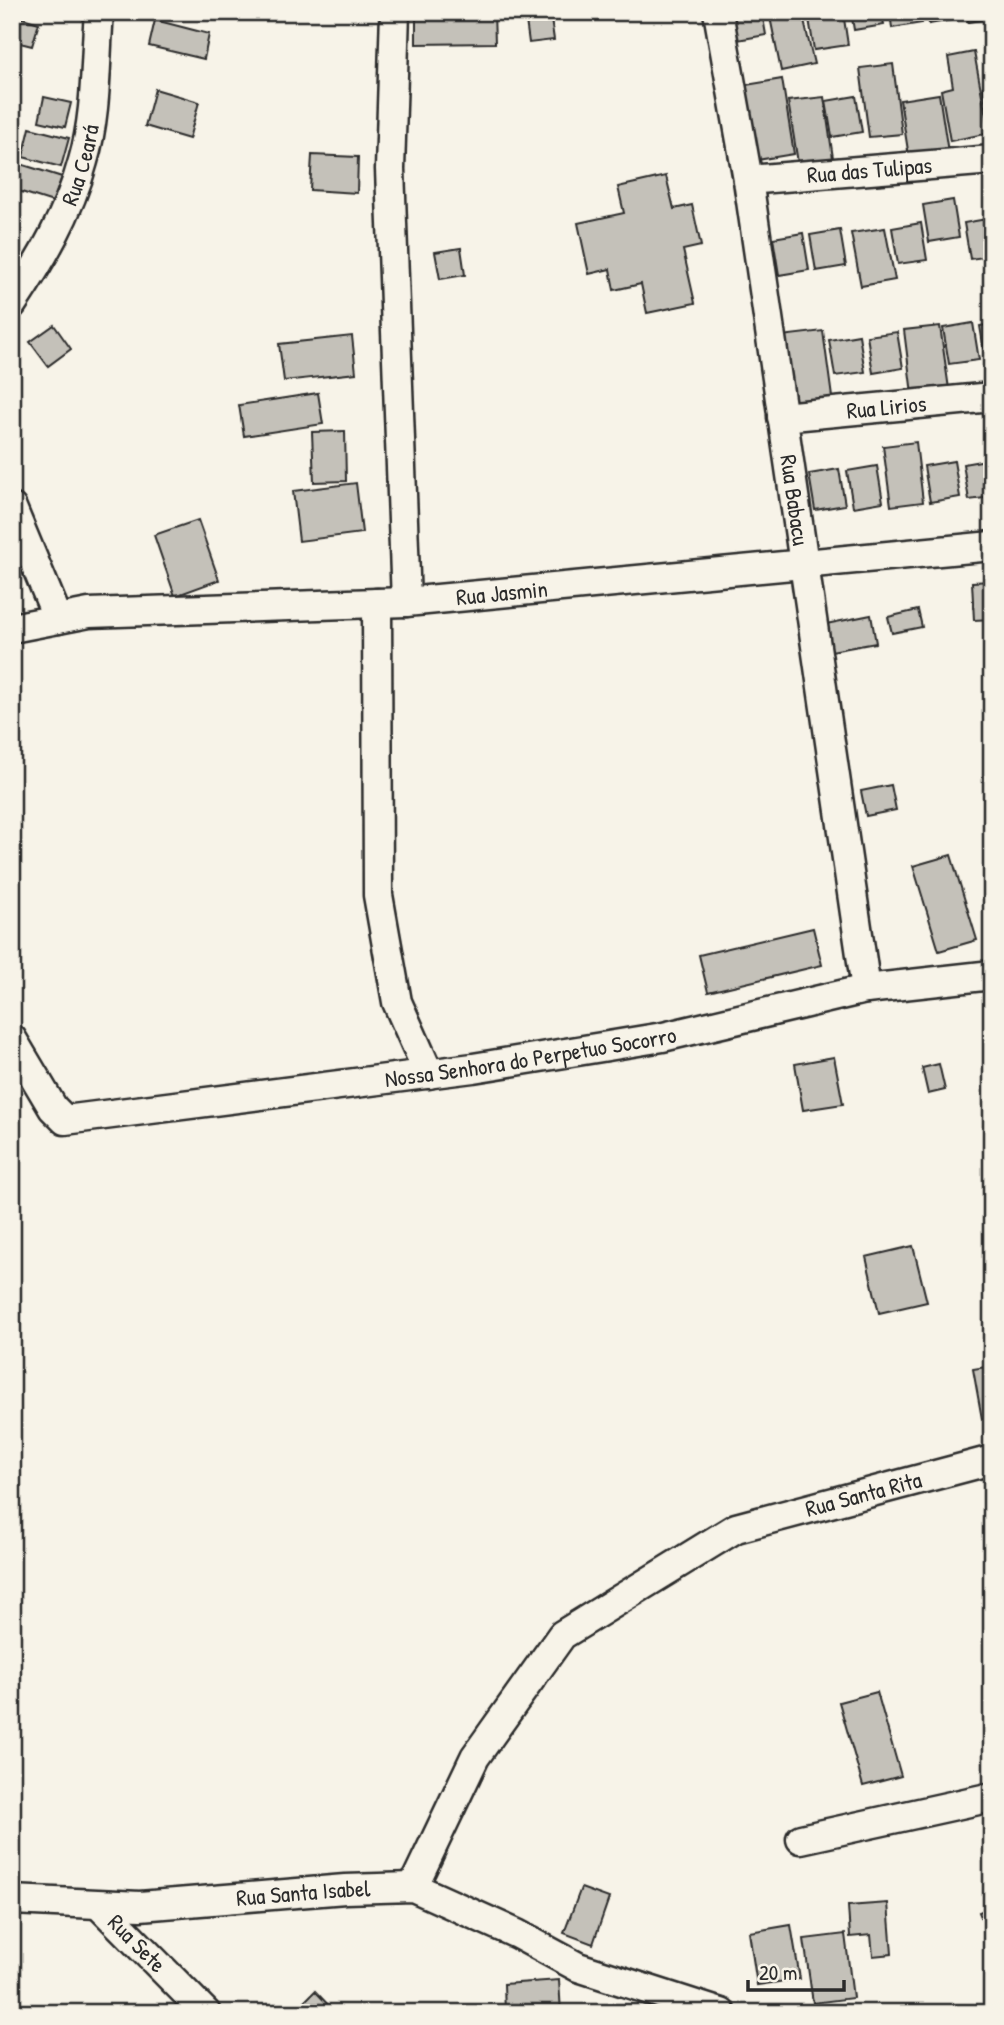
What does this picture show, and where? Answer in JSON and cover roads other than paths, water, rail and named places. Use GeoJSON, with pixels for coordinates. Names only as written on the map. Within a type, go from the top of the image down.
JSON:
{"type":"FeatureCollection","features":[{"type":"Feature","properties":{"kind":"street","name":"Rua Ceará"},"geometry":{"type":"LineString","coordinates":[[12,304],[43,258],[72,194],[84,159],[91,116],[99,12]]}},
{"type":"Feature","properties":{"kind":"street"},"geometry":{"type":"LineString","coordinates":[[395,12],[390,169],[405,602]]}},
{"type":"Feature","properties":{"kind":"street","name":"Rua Babacu"},"geometry":{"type":"LineString","coordinates":[[718,12],[748,180],[866,989]]}},
{"type":"Feature","properties":{"kind":"street","name":"Rua das Tulipas"},"geometry":{"type":"LineString","coordinates":[[748,180],[992,160]]}},
{"type":"Feature","properties":{"kind":"street","name":"Rua Lirios"},"geometry":{"type":"LineString","coordinates":[[782,417],[992,397]]}},
{"type":"Feature","properties":{"kind":"street"},"geometry":{"type":"LineString","coordinates":[[12,508],[58,619]]}},
{"type":"Feature","properties":{"kind":"street","name":"Rua Jasmin"},"geometry":{"type":"LineString","coordinates":[[12,628],[89,613],[405,602],[992,546]]}},
{"type":"Feature","properties":{"kind":"street"},"geometry":{"type":"LineString","coordinates":[[377,603],[378,895],[397,1002],[429,1074]]}},
{"type":"Feature","properties":{"kind":"street","name":"Nossa Senhora do Perpetuo Socorro"},"geometry":{"type":"LineString","coordinates":[[12,1039],[53,1108],[65,1120],[429,1074],[663,1037],[866,989],[992,975]]}},
{"type":"Feature","properties":{"kind":"street","name":"Rua Santa Rita"},"geometry":{"type":"LineString","coordinates":[[413,1887],[475,1757],[562,1635],[736,1528],[992,1460]]}},
{"type":"Feature","properties":{"kind":"street"},"geometry":{"type":"LineString","coordinates":[[801,1839],[992,1797]]}},
{"type":"Feature","properties":{"kind":"street","name":"Rua Santa Isabel"},"geometry":{"type":"LineString","coordinates":[[12,1900],[140,1906],[345,1889],[413,1887],[517,1934],[578,1967],[720,2013]]}},
{"type":"Feature","properties":{"kind":"street","name":"Rua Sete"},"geometry":{"type":"LineString","coordinates":[[99,1905],[206,2013]]}}]}
